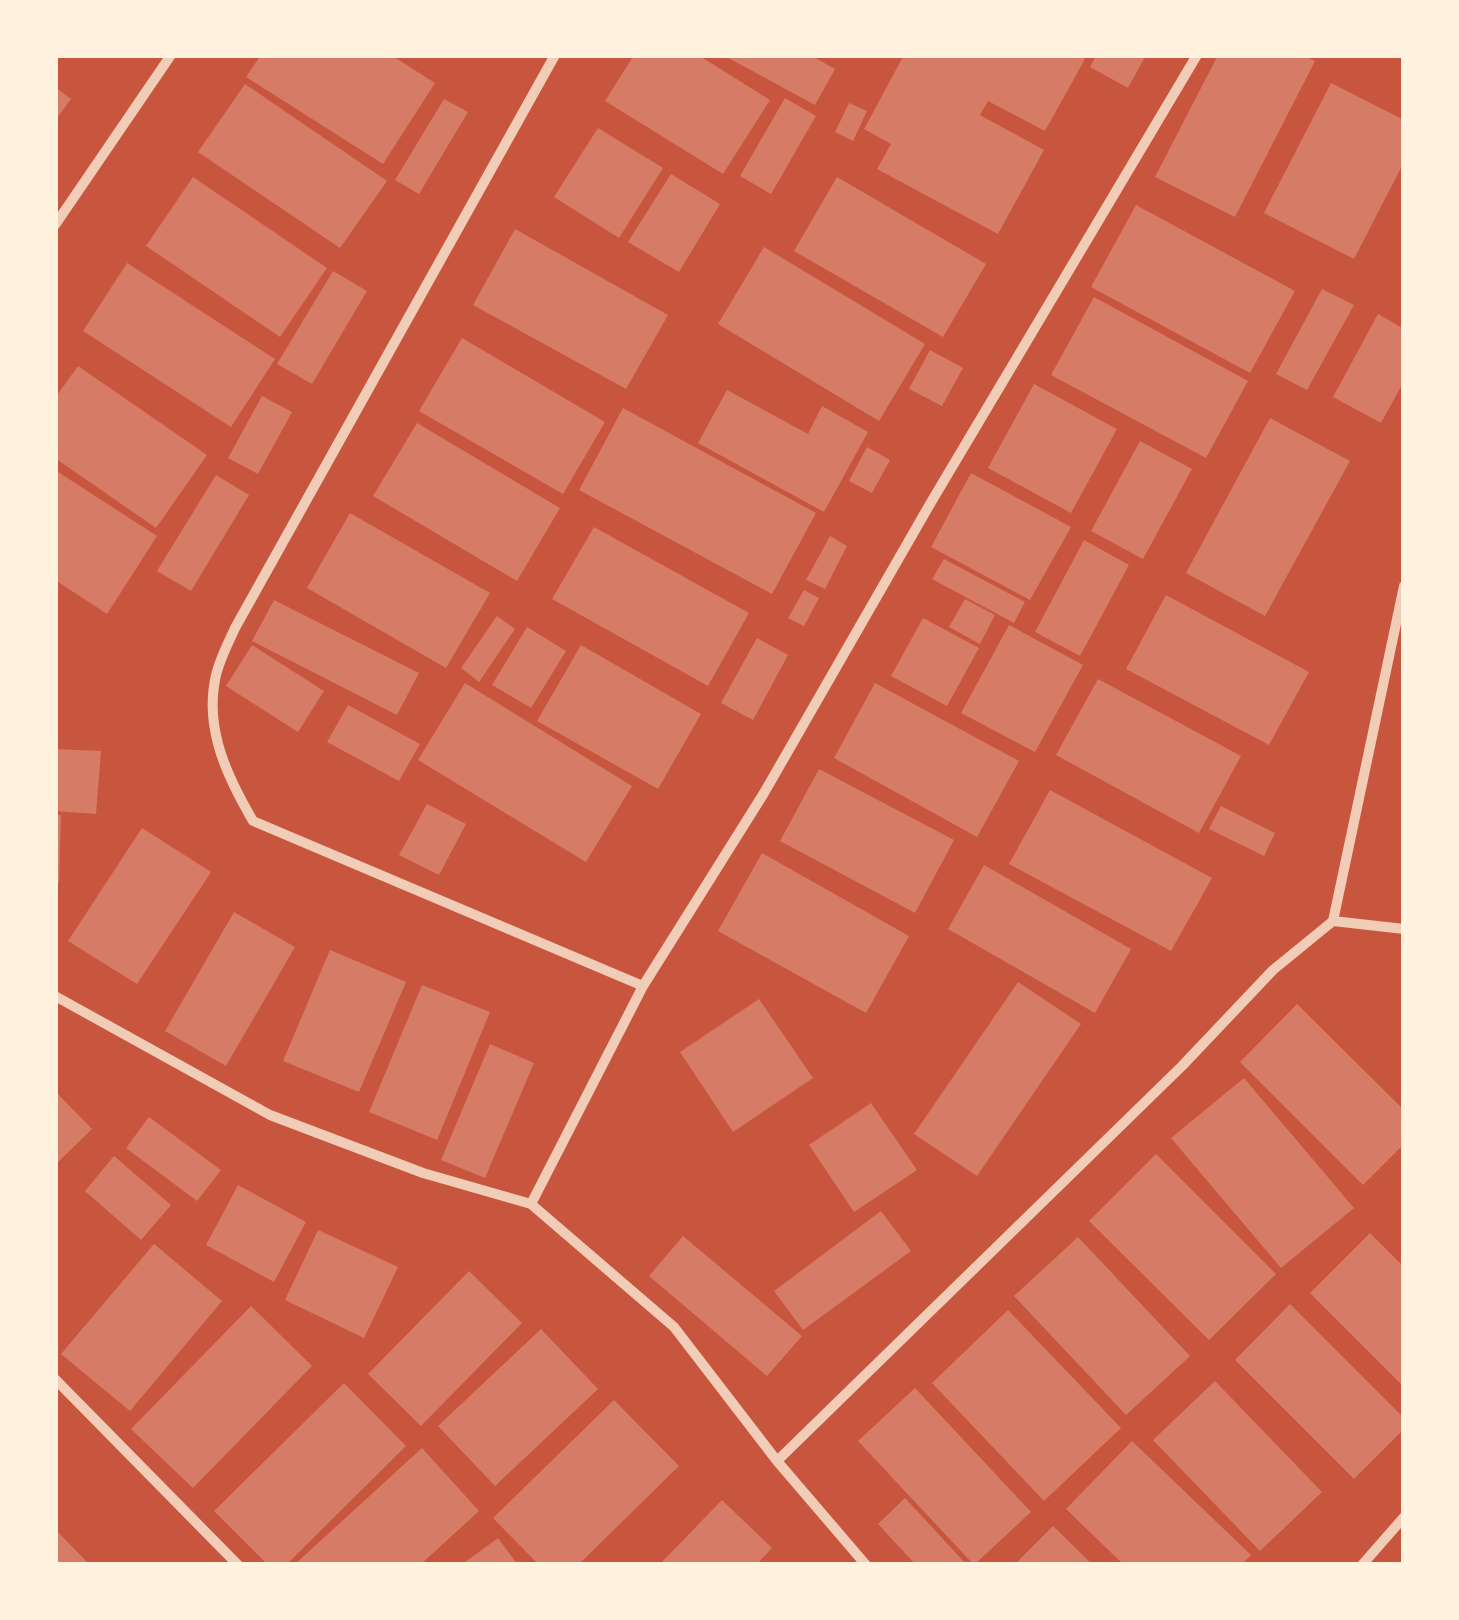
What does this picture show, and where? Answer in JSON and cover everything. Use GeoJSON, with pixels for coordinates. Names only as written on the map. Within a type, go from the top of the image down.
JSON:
{"type":"FeatureCollection","features":[{"type":"Feature","properties":{"kind":"street"},"geometry":{"type":"LineString","coordinates":[[55,225],[171,55]]}},
{"type":"Feature","properties":{"kind":"street"},"geometry":{"type":"LineString","coordinates":[[555,55],[235,628],[215,677],[212,718],[228,778],[253,821],[643,986]]}},
{"type":"Feature","properties":{"kind":"street"},"geometry":{"type":"LineString","coordinates":[[531,1204],[643,986],[764,792],[1197,55]]}},
{"type":"Feature","properties":{"kind":"street"},"geometry":{"type":"LineString","coordinates":[[777,1461],[1182,1066],[1273,970],[1333,921],[1404,586]]}},
{"type":"Feature","properties":{"kind":"street"},"geometry":{"type":"LineString","coordinates":[[1333,921],[1404,929]]}},
{"type":"Feature","properties":{"kind":"street"},"geometry":{"type":"LineString","coordinates":[[55,996],[270,1115],[423,1173],[531,1204],[674,1327],[777,1461],[866,1565]]}},
{"type":"Feature","properties":{"kind":"street"},"geometry":{"type":"LineString","coordinates":[[55,1378],[238,1565]]}},
{"type":"Feature","properties":{"kind":"street"},"geometry":{"type":"LineString","coordinates":[[1362,1565],[1404,1516]]}},
{"type":"Feature","properties":{"kind":"building"},"geometry":{"type":"Polygon","coordinates":[[[261,55],[391,55],[435,83],[383,164],[246,77],[261,55]]]}},
{"type":"Feature","properties":{"kind":"building"},"geometry":{"type":"Polygon","coordinates":[[[634,55],[698,55],[770,100],[723,174],[605,101],[634,55]]]}},
{"type":"Feature","properties":{"kind":"building"},"geometry":{"type":"Polygon","coordinates":[[[723,55],[810,55],[835,69],[815,105],[723,55]]]}},
{"type":"Feature","properties":{"kind":"building"},"geometry":{"type":"Polygon","coordinates":[[[904,55],[1078,55],[1085,59],[1045,131],[988,101],[980,115],[1044,150],[998,234],[877,169],[891,144],[864,129],[904,55]]]}},
{"type":"Feature","properties":{"kind":"building"},"geometry":{"type":"Polygon","coordinates":[[[1096,55],[1146,55],[1128,88],[1090,67],[1096,55]]]}},
{"type":"Feature","properties":{"kind":"building"},"geometry":{"type":"Polygon","coordinates":[[[1218,55],[1303,55],[1315,61],[1235,217],[1155,177],[1218,55]]]}},
{"type":"Feature","properties":{"kind":"building"},"geometry":{"type":"Polygon","coordinates":[[[1331,83],[1404,120],[1404,162],[1354,259],[1264,213],[1331,83]]]}},
{"type":"Feature","properties":{"kind":"building"},"geometry":{"type":"Polygon","coordinates":[[[245,84],[387,181],[340,248],[198,152],[245,84]]]}},
{"type":"Feature","properties":{"kind":"building"},"geometry":{"type":"Polygon","coordinates":[[[55,87],[71,99],[55,121],[55,87]]]}},
{"type":"Feature","properties":{"kind":"building"},"geometry":{"type":"Polygon","coordinates":[[[785,98],[816,116],[771,194],[740,176],[785,98]]]}},
{"type":"Feature","properties":{"kind":"building"},"geometry":{"type":"Polygon","coordinates":[[[444,99],[468,112],[419,194],[395,180],[444,99]]]}},
{"type":"Feature","properties":{"kind":"building"},"geometry":{"type":"Polygon","coordinates":[[[849,103],[867,111],[853,141],[835,132],[849,103]]]}},
{"type":"Feature","properties":{"kind":"building"},"geometry":{"type":"Polygon","coordinates":[[[598,128],[663,168],[619,238],[554,197],[598,128]]]}},
{"type":"Feature","properties":{"kind":"building"},"geometry":{"type":"Polygon","coordinates":[[[671,174],[720,204],[679,272],[628,242],[671,174]]]}},
{"type":"Feature","properties":{"kind":"building"},"geometry":{"type":"Polygon","coordinates":[[[193,177],[327,268],[280,337],[146,246],[193,177]]]}},
{"type":"Feature","properties":{"kind":"building"},"geometry":{"type":"Polygon","coordinates":[[[837,177],[986,264],[943,337],[794,251],[837,177]]]}},
{"type":"Feature","properties":{"kind":"building"},"geometry":{"type":"Polygon","coordinates":[[[1136,205],[1295,291],[1250,373],[1091,287],[1136,205]]]}},
{"type":"Feature","properties":{"kind":"building"},"geometry":{"type":"Polygon","coordinates":[[[515,229],[668,315],[626,389],[473,305],[515,229]]]}},
{"type":"Feature","properties":{"kind":"building"},"geometry":{"type":"Polygon","coordinates":[[[764,247],[925,344],[879,421],[718,324],[764,247]]]}},
{"type":"Feature","properties":{"kind":"building"},"geometry":{"type":"Polygon","coordinates":[[[127,263],[275,359],[231,427],[83,331],[127,263]]]}},
{"type":"Feature","properties":{"kind":"building"},"geometry":{"type":"Polygon","coordinates":[[[333,271],[367,291],[312,384],[277,364],[333,271]]]}},
{"type":"Feature","properties":{"kind":"building"},"geometry":{"type":"Polygon","coordinates":[[[1322,289],[1354,305],[1307,390],[1276,374],[1322,289]]]}},
{"type":"Feature","properties":{"kind":"building"},"geometry":{"type":"Polygon","coordinates":[[[1094,297],[1248,381],[1206,458],[1051,375],[1094,297]]]}},
{"type":"Feature","properties":{"kind":"building"},"geometry":{"type":"Polygon","coordinates":[[[1378,314],[1404,329],[1404,381],[1381,423],[1333,397],[1378,314]]]}},
{"type":"Feature","properties":{"kind":"building"},"geometry":{"type":"Polygon","coordinates":[[[462,338],[605,422],[563,494],[419,411],[462,338]]]}},
{"type":"Feature","properties":{"kind":"building"},"geometry":{"type":"Polygon","coordinates":[[[930,350],[963,368],[942,406],[909,389],[930,350]]]}},
{"type":"Feature","properties":{"kind":"building"},"geometry":{"type":"Polygon","coordinates":[[[78,366],[207,455],[156,528],[55,458],[55,398],[78,366]]]}},
{"type":"Feature","properties":{"kind":"building"},"geometry":{"type":"Polygon","coordinates":[[[1034,384],[1117,429],[1071,513],[988,468],[1034,384]]]}},
{"type":"Feature","properties":{"kind":"building"},"geometry":{"type":"Polygon","coordinates":[[[727,390],[808,434],[822,406],[868,432],[824,512],[698,443],[727,390]]]}},
{"type":"Feature","properties":{"kind":"building"},"geometry":{"type":"Polygon","coordinates":[[[262,396],[292,412],[258,474],[228,458],[262,396]]]}},
{"type":"Feature","properties":{"kind":"building"},"geometry":{"type":"Polygon","coordinates":[[[623,408],[816,513],[772,594],[579,490],[623,408]]]}},
{"type":"Feature","properties":{"kind":"building"},"geometry":{"type":"Polygon","coordinates":[[[1270,418],[1350,461],[1265,616],[1186,573],[1270,418]]]}},
{"type":"Feature","properties":{"kind":"building"},"geometry":{"type":"Polygon","coordinates":[[[417,423],[560,508],[517,581],[373,496],[417,423]]]}},
{"type":"Feature","properties":{"kind":"building"},"geometry":{"type":"Polygon","coordinates":[[[1140,441],[1192,469],[1143,559],[1091,531],[1140,441]]]}},
{"type":"Feature","properties":{"kind":"building"},"geometry":{"type":"Polygon","coordinates":[[[867,447],[890,460],[872,493],[849,481],[867,447]]]}},
{"type":"Feature","properties":{"kind":"building"},"geometry":{"type":"Polygon","coordinates":[[[55,470],[157,536],[107,614],[55,580],[55,470]]]}},
{"type":"Feature","properties":{"kind":"building"},"geometry":{"type":"Polygon","coordinates":[[[971,473],[1071,527],[1030,600],[931,547],[971,473]]]}},
{"type":"Feature","properties":{"kind":"building"},"geometry":{"type":"Polygon","coordinates":[[[216,475],[249,495],[191,591],[157,571],[216,475]]]}},
{"type":"Feature","properties":{"kind":"building"},"geometry":{"type":"Polygon","coordinates":[[[350,513],[490,593],[446,668],[307,588],[350,513]]]}},
{"type":"Feature","properties":{"kind":"building"},"geometry":{"type":"Polygon","coordinates":[[[594,527],[749,613],[708,686],[552,599],[594,527]]]}},
{"type":"Feature","properties":{"kind":"building"},"geometry":{"type":"Polygon","coordinates":[[[830,536],[847,546],[825,589],[806,580],[830,536]]]}},
{"type":"Feature","properties":{"kind":"building"},"geometry":{"type":"Polygon","coordinates":[[[1084,540],[1129,565],[1080,656],[1035,632],[1084,540]]]}},
{"type":"Feature","properties":{"kind":"building"},"geometry":{"type":"Polygon","coordinates":[[[944,559],[1025,602],[1014,623],[932,579],[944,559]]]}},
{"type":"Feature","properties":{"kind":"building"},"geometry":{"type":"Polygon","coordinates":[[[804,590],[819,598],[804,626],[788,618],[804,590]]]}},
{"type":"Feature","properties":{"kind":"building"},"geometry":{"type":"Polygon","coordinates":[[[1166,595],[1309,672],[1269,745],[1126,669],[1166,595]]]}},
{"type":"Feature","properties":{"kind":"building"},"geometry":{"type":"Polygon","coordinates":[[[965,599],[995,615],[980,644],[949,627],[965,599]]]}},
{"type":"Feature","properties":{"kind":"building"},"geometry":{"type":"Polygon","coordinates":[[[274,600],[419,673],[397,715],[252,641],[274,600]]]}},
{"type":"Feature","properties":{"kind":"building"},"geometry":{"type":"Polygon","coordinates":[[[497,616],[515,629],[479,682],[461,668],[497,616]]]}},
{"type":"Feature","properties":{"kind":"building"},"geometry":{"type":"Polygon","coordinates":[[[923,618],[979,648],[947,706],[891,676],[923,618]]]}},
{"type":"Feature","properties":{"kind":"building"},"geometry":{"type":"Polygon","coordinates":[[[1009,625],[1083,665],[1035,752],[961,713],[1009,625]]]}},
{"type":"Feature","properties":{"kind":"building"},"geometry":{"type":"Polygon","coordinates":[[[527,627],[566,651],[531,708],[492,685],[527,627]]]}},
{"type":"Feature","properties":{"kind":"building"},"geometry":{"type":"Polygon","coordinates":[[[757,638],[788,655],[753,720],[721,703],[757,638]]]}},
{"type":"Feature","properties":{"kind":"building"},"geometry":{"type":"Polygon","coordinates":[[[252,645],[324,691],[298,732],[226,686],[252,645]]]}},
{"type":"Feature","properties":{"kind":"building"},"geometry":{"type":"Polygon","coordinates":[[[581,645],[701,714],[658,789],[537,721],[581,645]]]}},
{"type":"Feature","properties":{"kind":"building"},"geometry":{"type":"Polygon","coordinates":[[[1098,679],[1241,756],[1199,833],[1056,755],[1098,679]]]}},
{"type":"Feature","properties":{"kind":"building"},"geometry":{"type":"Polygon","coordinates":[[[465,683],[632,786],[586,862],[418,760],[465,683]]]}},
{"type":"Feature","properties":{"kind":"building"},"geometry":{"type":"Polygon","coordinates":[[[875,683],[1019,761],[977,837],[834,758],[875,683]]]}},
{"type":"Feature","properties":{"kind":"building"},"geometry":{"type":"Polygon","coordinates":[[[348,705],[420,744],[399,781],[327,742],[348,705]]]}},
{"type":"Feature","properties":{"kind":"building"},"geometry":{"type":"Polygon","coordinates":[[[55,749],[101,751],[96,814],[55,811],[55,749]]]}},
{"type":"Feature","properties":{"kind":"building"},"geometry":{"type":"Polygon","coordinates":[[[819,769],[954,840],[915,913],[780,841],[819,769]]]}},
{"type":"Feature","properties":{"kind":"building"},"geometry":{"type":"Polygon","coordinates":[[[1050,790],[1212,878],[1171,951],[1009,864],[1050,790]]]}},
{"type":"Feature","properties":{"kind":"building"},"geometry":{"type":"Polygon","coordinates":[[[427,804],[466,824],[439,875],[399,855],[427,804]]]}},
{"type":"Feature","properties":{"kind":"building"},"geometry":{"type":"Polygon","coordinates":[[[1221,806],[1275,833],[1264,856],[1209,829],[1221,806]]]}},
{"type":"Feature","properties":{"kind":"building"},"geometry":{"type":"Polygon","coordinates":[[[55,815],[61,815],[59,883],[55,883],[55,815]]]}},
{"type":"Feature","properties":{"kind":"building"},"geometry":{"type":"Polygon","coordinates":[[[142,828],[211,872],[137,984],[68,941],[142,828]]]}},
{"type":"Feature","properties":{"kind":"building"},"geometry":{"type":"Polygon","coordinates":[[[762,853],[909,936],[866,1013],[718,931],[762,853]]]}},
{"type":"Feature","properties":{"kind":"building"},"geometry":{"type":"Polygon","coordinates":[[[984,865],[1131,949],[1095,1013],[948,929],[984,865]]]}},
{"type":"Feature","properties":{"kind":"building"},"geometry":{"type":"Polygon","coordinates":[[[234,912],[295,947],[226,1066],[165,1031],[234,912]]]}},
{"type":"Feature","properties":{"kind":"building"},"geometry":{"type":"Polygon","coordinates":[[[330,950],[406,982],[359,1092],[283,1061],[330,950]]]}},
{"type":"Feature","properties":{"kind":"building"},"geometry":{"type":"Polygon","coordinates":[[[1018,982],[1081,1024],[977,1176],[914,1134],[1018,982]]]}},
{"type":"Feature","properties":{"kind":"building"},"geometry":{"type":"Polygon","coordinates":[[[422,985],[490,1012],[437,1140],[369,1112],[422,985]]]}},
{"type":"Feature","properties":{"kind":"building"},"geometry":{"type":"Polygon","coordinates":[[[759,999],[813,1078],[733,1132],[680,1052],[759,999]]]}},
{"type":"Feature","properties":{"kind":"building"},"geometry":{"type":"Polygon","coordinates":[[[1297,1004],[1404,1110],[1404,1144],[1363,1185],[1240,1062],[1297,1004]]]}},
{"type":"Feature","properties":{"kind":"building"},"geometry":{"type":"Polygon","coordinates":[[[490,1044],[534,1063],[485,1178],[441,1160],[490,1044]]]}},
{"type":"Feature","properties":{"kind":"building"},"geometry":{"type":"Polygon","coordinates":[[[1244,1078],[1354,1208],[1281,1268],[1171,1138],[1244,1078]]]}},
{"type":"Feature","properties":{"kind":"building"},"geometry":{"type":"Polygon","coordinates":[[[55,1091],[92,1129],[55,1165],[55,1091]]]}},
{"type":"Feature","properties":{"kind":"building"},"geometry":{"type":"Polygon","coordinates":[[[871,1103],[917,1170],[854,1212],[809,1145],[871,1103]]]}},
{"type":"Feature","properties":{"kind":"building"},"geometry":{"type":"Polygon","coordinates":[[[149,1117],[221,1170],[197,1201],[126,1148],[149,1117]]]}},
{"type":"Feature","properties":{"kind":"building"},"geometry":{"type":"Polygon","coordinates":[[[1156,1154],[1276,1274],[1209,1340],[1089,1221],[1156,1154]]]}},
{"type":"Feature","properties":{"kind":"building"},"geometry":{"type":"Polygon","coordinates":[[[114,1156],[171,1205],[141,1240],[85,1191],[114,1156]]]}},
{"type":"Feature","properties":{"kind":"building"},"geometry":{"type":"Polygon","coordinates":[[[238,1185],[306,1222],[274,1282],[206,1245],[238,1185]]]}},
{"type":"Feature","properties":{"kind":"building"},"geometry":{"type":"Polygon","coordinates":[[[881,1211],[911,1251],[803,1330],[774,1291],[881,1211]]]}},
{"type":"Feature","properties":{"kind":"building"},"geometry":{"type":"Polygon","coordinates":[[[318,1230],[398,1267],[364,1338],[285,1300],[318,1230]]]}},
{"type":"Feature","properties":{"kind":"building"},"geometry":{"type":"Polygon","coordinates":[[[1370,1233],[1404,1267],[1404,1387],[1310,1293],[1370,1233]]]}},
{"type":"Feature","properties":{"kind":"building"},"geometry":{"type":"Polygon","coordinates":[[[683,1236],[802,1336],[767,1376],[649,1276],[683,1236]]]}},
{"type":"Feature","properties":{"kind":"building"},"geometry":{"type":"Polygon","coordinates":[[[1078,1237],[1190,1356],[1126,1415],[1014,1296],[1078,1237]]]}},
{"type":"Feature","properties":{"kind":"building"},"geometry":{"type":"Polygon","coordinates":[[[154,1244],[222,1301],[130,1411],[61,1354],[154,1244]]]}},
{"type":"Feature","properties":{"kind":"building"},"geometry":{"type":"Polygon","coordinates":[[[469,1271],[522,1323],[421,1426],[368,1374],[469,1271]]]}},
{"type":"Feature","properties":{"kind":"building"},"geometry":{"type":"Polygon","coordinates":[[[1290,1304],[1404,1418],[1404,1429],[1354,1479],[1235,1360],[1290,1304]]]}},
{"type":"Feature","properties":{"kind":"building"},"geometry":{"type":"Polygon","coordinates":[[[251,1306],[312,1366],[193,1488],[131,1429],[251,1306]]]}},
{"type":"Feature","properties":{"kind":"building"},"geometry":{"type":"Polygon","coordinates":[[[1008,1310],[1121,1428],[1044,1501],[932,1383],[1008,1310]]]}},
{"type":"Feature","properties":{"kind":"building"},"geometry":{"type":"Polygon","coordinates":[[[541,1329],[598,1389],[495,1486],[438,1426],[541,1329]]]}},
{"type":"Feature","properties":{"kind":"building"},"geometry":{"type":"Polygon","coordinates":[[[1215,1381],[1322,1492],[1260,1551],[1153,1440],[1215,1381]]]}},
{"type":"Feature","properties":{"kind":"building"},"geometry":{"type":"Polygon","coordinates":[[[344,1383],[406,1446],[286,1565],[268,1565],[214,1511],[344,1383]]]}},
{"type":"Feature","properties":{"kind":"building"},"geometry":{"type":"Polygon","coordinates":[[[915,1388],[1031,1512],[974,1565],[858,1441],[915,1388]]]}},
{"type":"Feature","properties":{"kind":"building"},"geometry":{"type":"Polygon","coordinates":[[[614,1400],[679,1466],[578,1565],[539,1565],[493,1518],[614,1400]]]}},
{"type":"Feature","properties":{"kind":"building"},"geometry":{"type":"Polygon","coordinates":[[[1132,1441],[1251,1555],[1241,1565],[1124,1565],[1066,1509],[1132,1441]]]}},
{"type":"Feature","properties":{"kind":"building"},"geometry":{"type":"Polygon","coordinates":[[[422,1448],[479,1511],[420,1565],[294,1565],[422,1448]]]}},
{"type":"Feature","properties":{"kind":"building"},"geometry":{"type":"Polygon","coordinates":[[[905,1498],[967,1565],[916,1565],[878,1524],[905,1498]]]}},
{"type":"Feature","properties":{"kind":"building"},"geometry":{"type":"Polygon","coordinates":[[[722,1500],[772,1548],[756,1565],[659,1565],[722,1500]]]}},
{"type":"Feature","properties":{"kind":"building"},"geometry":{"type":"Polygon","coordinates":[[[1053,1526],[1093,1565],[1014,1565],[1053,1526]]]}},
{"type":"Feature","properties":{"kind":"building"},"geometry":{"type":"Polygon","coordinates":[[[55,1529],[90,1565],[55,1565],[55,1529]]]}},
{"type":"Feature","properties":{"kind":"building"},"geometry":{"type":"Polygon","coordinates":[[[498,1538],[518,1565],[461,1565],[498,1538]]]}}]}
